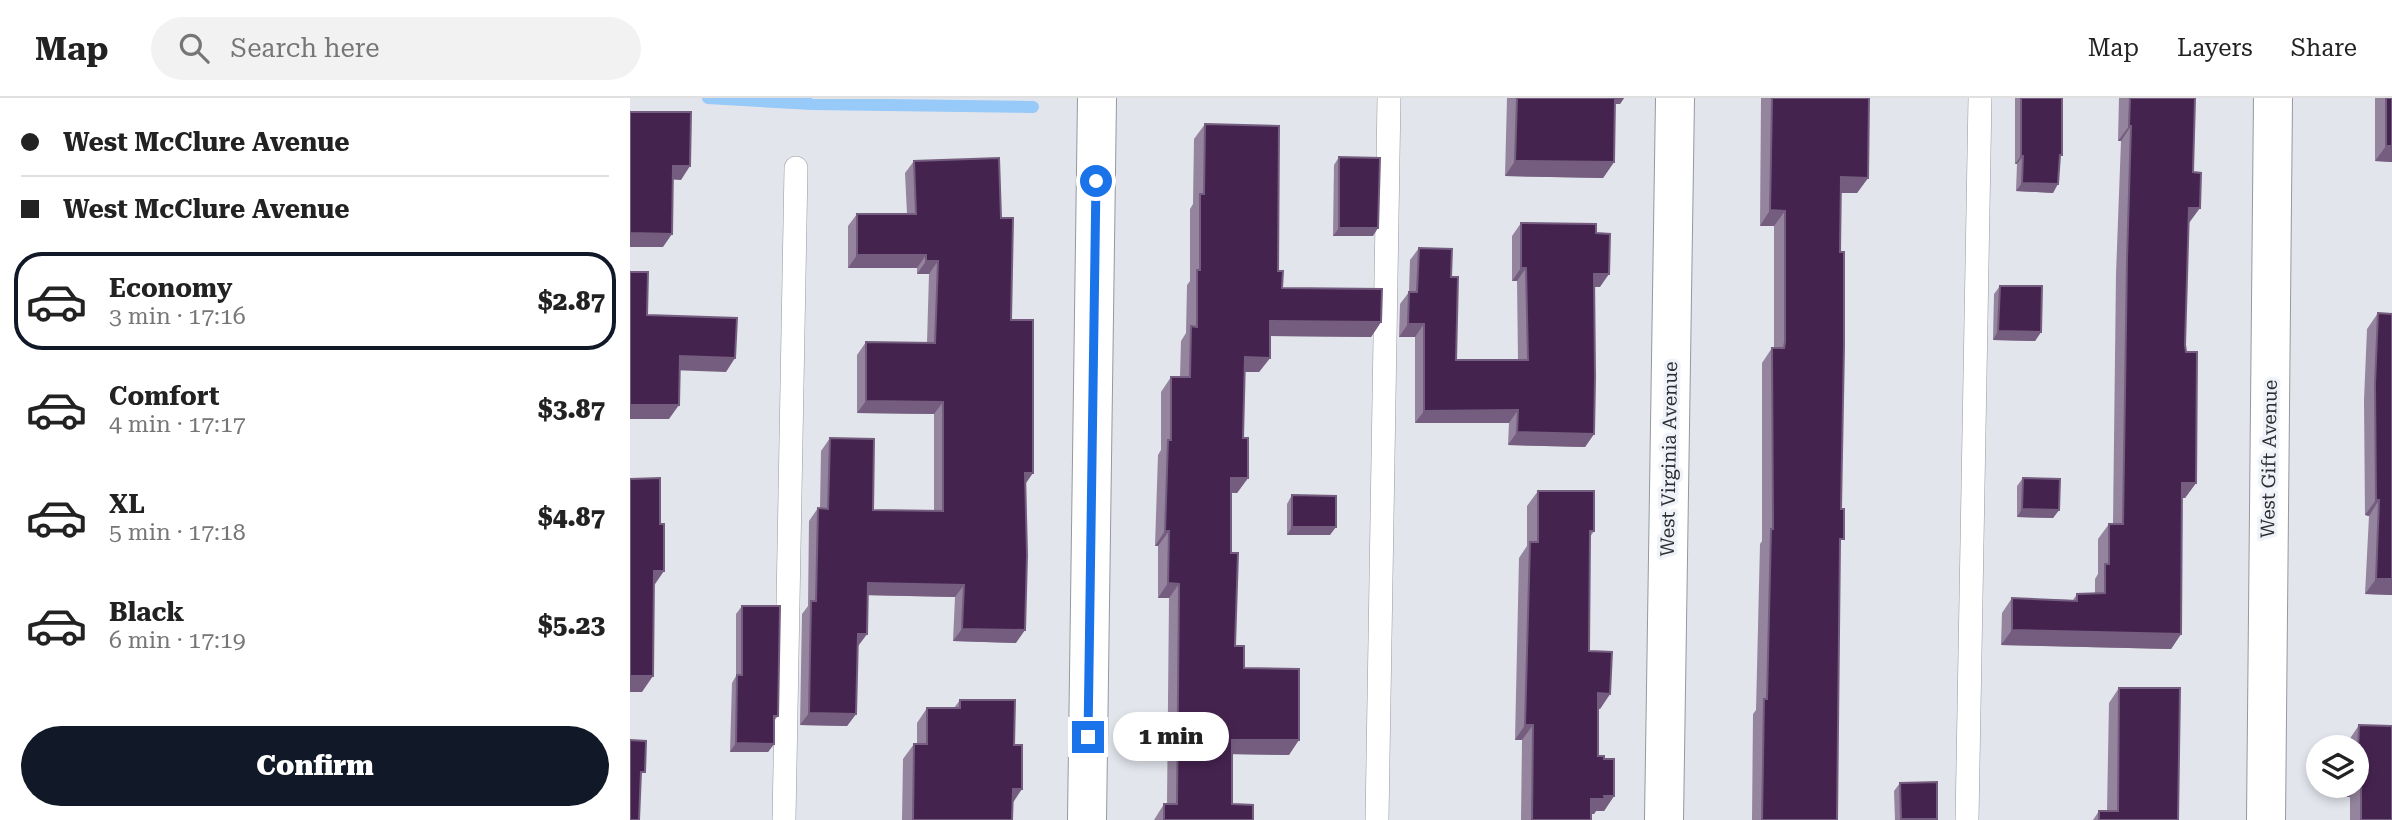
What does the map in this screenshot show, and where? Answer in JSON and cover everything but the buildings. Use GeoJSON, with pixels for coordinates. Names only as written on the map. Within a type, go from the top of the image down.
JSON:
{"type":"FeatureCollection","features":[{"type":"Feature","properties":{"kind":"street"},"geometry":{"type":"LineString","coordinates":[[1087,820],[1097,98]]}},
{"type":"Feature","properties":{"kind":"street","name":"West Virginia Avenue"},"geometry":{"type":"LineString","coordinates":[[1664,820],[1675,98]]}},
{"type":"Feature","properties":{"kind":"street","name":"West Gift Avenue"},"geometry":{"type":"LineString","coordinates":[[2266,820],[2273,98]]}},
{"type":"Feature","properties":{"kind":"lane"},"geometry":{"type":"LineString","coordinates":[[1377,820],[1390,98]]}},
{"type":"Feature","properties":{"kind":"lane"},"geometry":{"type":"LineString","coordinates":[[1967,820],[1980,98]]}},
{"type":"Feature","properties":{"kind":"lane"},"geometry":{"type":"LineString","coordinates":[[784,820],[796,168]]}},
{"type":"Feature","properties":{"kind":"waterway"},"geometry":{"type":"LineString","coordinates":[[708,98],[812,104],[1033,107]]}},
{"type":"Feature","properties":{"kind":"route"},"geometry":{"type":"LineString","coordinates":[[1088,737],[1096,181]]}}]}
